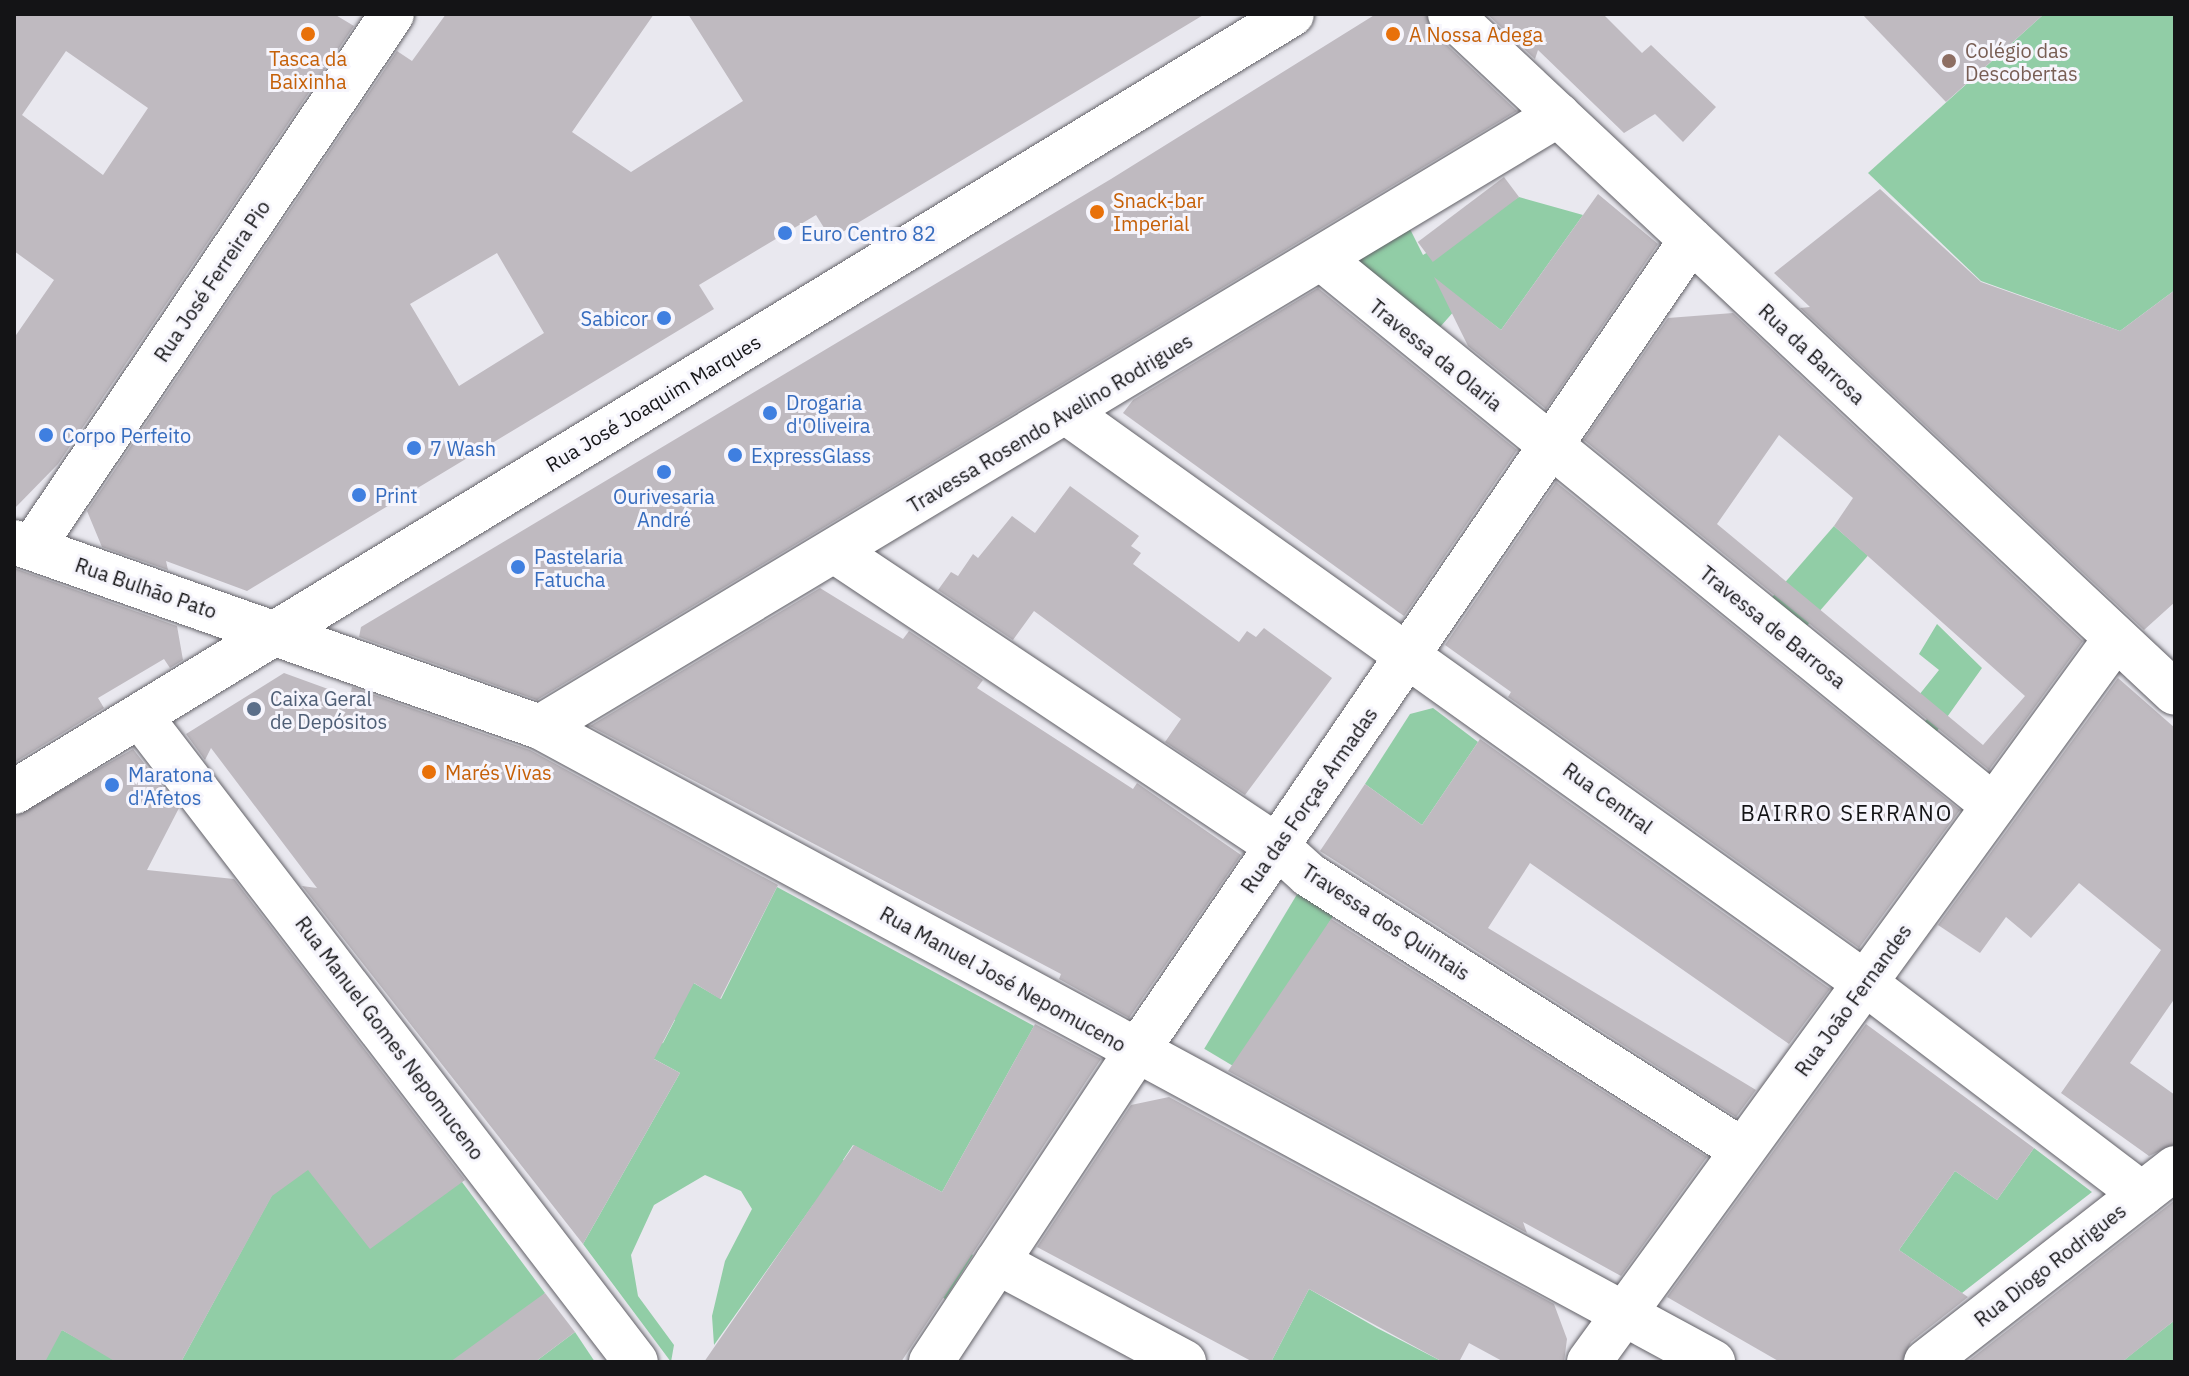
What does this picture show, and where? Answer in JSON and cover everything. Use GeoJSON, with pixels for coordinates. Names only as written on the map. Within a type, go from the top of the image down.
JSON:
{"type":"FeatureCollection","features":[{"type":"Feature","properties":{"kind":"street","name":"Rua José Ferreira Pio"},"geometry":{"type":"LineString","coordinates":[[23,545],[392,14]]}},
{"type":"Feature","properties":{"kind":"street","name":"Rua José Joaquim Marques"},"geometry":{"type":"LineString","coordinates":[[14,792],[1292,14]]}},
{"type":"Feature","properties":{"kind":"street","name":"Rua da Barrosa"},"geometry":{"type":"LineString","coordinates":[[1450,14],[2116,638],[2168,674]]}},
{"type":"Feature","properties":{"kind":"street","name":"Travessa Rosendo Avelino Rodrigues"},"geometry":{"type":"LineString","coordinates":[[540,727],[836,552],[1558,115]]}},
{"type":"Feature","properties":{"kind":"street","name":"Rua das Forças Armadas"},"geometry":{"type":"LineString","coordinates":[[931,1362],[1137,1051],[1552,449],[1691,240]]}},
{"type":"Feature","properties":{"kind":"street","name":"Travessa da Olaria"},"geometry":{"type":"LineString","coordinates":[[1322,259],[1552,449]]}},
{"type":"Feature","properties":{"kind":"street","name":"Rua Central"},"geometry":{"type":"LineString","coordinates":[[1066,412],[1865,983],[2158,1181]]}},
{"type":"Feature","properties":{"kind":"street","name":"Travessa de Barrosa"},"geometry":{"type":"LineString","coordinates":[[1552,449],[1994,806]]}},
{"type":"Feature","properties":{"kind":"street","name":"Rua Bulhão Pato"},"geometry":{"type":"LineString","coordinates":[[23,545],[278,633]]}},
{"type":"Feature","properties":{"kind":"street","name":"Travessa dos Quintais"},"geometry":{"type":"LineString","coordinates":[[836,552],[1277,846],[1309,875],[1742,1150]]}},
{"type":"Feature","properties":{"kind":"street","name":"Rua Manuel José Nepomuceno"},"geometry":{"type":"LineString","coordinates":[[278,633],[540,727],[1713,1362]]}},
{"type":"Feature","properties":{"kind":"street","name":"Rua João Fernandes"},"geometry":{"type":"LineString","coordinates":[[1589,1362],[2116,638]]}},
{"type":"Feature","properties":{"kind":"street","name":"Rua Manuel Gomes Nepomuceno"},"geometry":{"type":"LineString","coordinates":[[140,716],[636,1362]]}},
{"type":"Feature","properties":{"kind":"street","name":"Rua Diogo Rodrigues"},"geometry":{"type":"LineString","coordinates":[[1926,1362],[2158,1181]]}},
{"type":"Feature","properties":{"kind":"street"},"geometry":{"type":"LineString","coordinates":[[997,1262],[1184,1362]]}},
{"type":"Feature","properties":{"kind":"green space"},"geometry":{"type":"Polygon","coordinates":[[[2044,14],[2175,14],[2175,290],[2120,331],[1981,281],[1868,173],[2044,14]]]}},
{"type":"Feature","properties":{"kind":"green space"},"geometry":{"type":"Polygon","coordinates":[[[1519,197],[1583,215],[1501,330],[1463,301],[1433,335],[1344,261],[1407,223],[1423,255],[1519,197]]]}},
{"type":"Feature","properties":{"kind":"green space"},"geometry":{"type":"Polygon","coordinates":[[[1834,526],[1868,556],[1797,637],[1763,608],[1834,526]]]}},
{"type":"Feature","properties":{"kind":"green space"},"geometry":{"type":"Polygon","coordinates":[[[1937,624],[1982,668],[1930,741],[1917,732],[1927,719],[1911,705],[1939,670],[1919,654],[1937,624]]]}},
{"type":"Feature","properties":{"kind":"green space"},"geometry":{"type":"Polygon","coordinates":[[[1433,708],[1478,742],[1422,825],[1365,784],[1410,714],[1433,708]]]}},
{"type":"Feature","properties":{"kind":"green space"},"geometry":{"type":"Polygon","coordinates":[[[777,887],[1034,1026],[942,1192],[853,1145],[843,1160],[973,1255],[945,1299],[813,1205],[714,1345],[712,1316],[725,1261],[752,1209],[741,1191],[705,1175],[654,1205],[631,1255],[638,1296],[674,1345],[671,1362],[583,1244],[680,1073],[636,1049],[663,1043],[675,1020],[667,1015],[685,978],[721,999],[777,887]]]}},
{"type":"Feature","properties":{"kind":"green space"},"geometry":{"type":"Polygon","coordinates":[[[1299,891],[1335,913],[1240,1070],[1204,1049],[1299,891]]]}},
{"type":"Feature","properties":{"kind":"green space"},"geometry":{"type":"Polygon","coordinates":[[[2034,1148],[2092,1192],[1962,1293],[1899,1250],[1955,1171],[1997,1200],[2034,1148]]]}},
{"type":"Feature","properties":{"kind":"green space"},"geometry":{"type":"Polygon","coordinates":[[[291,1160],[462,1182],[545,1293],[480,1362],[181,1362],[291,1160]]]}},
{"type":"Feature","properties":{"kind":"green space"},"geometry":{"type":"Polygon","coordinates":[[[1309,1289],[1377,1328],[1443,1362],[1271,1362],[1309,1289]]]}},
{"type":"Feature","properties":{"kind":"green space"},"geometry":{"type":"Polygon","coordinates":[[[2175,1320],[2175,1362],[2122,1362],[2133,1353],[2175,1320]]]}},
{"type":"Feature","properties":{"kind":"green space"},"geometry":{"type":"Polygon","coordinates":[[[62,1330],[120,1362],[25,1362],[62,1330]]]}},
{"type":"Feature","properties":{"kind":"green space"},"geometry":{"type":"Polygon","coordinates":[[[575,1332],[595,1362],[535,1362],[575,1332]]]}},
{"type":"Feature","properties":{"kind":"building"},"geometry":{"type":"Polygon","coordinates":[[[14,14],[334,14],[354,26],[58,464],[14,509],[14,338],[54,280],[14,251],[14,14]],[[66,51],[22,115],[103,175],[148,108],[66,51]]]}},
{"type":"Feature","properties":{"kind":"building"},"geometry":{"type":"Polygon","coordinates":[[[446,14],[654,14],[572,132],[631,172],[743,101],[688,14],[1205,14],[831,239],[816,215],[699,285],[714,309],[247,591],[166,561],[168,570],[102,547],[87,511],[397,51],[412,61],[446,14]],[[497,253],[410,304],[459,386],[544,333],[497,253]]]}},
{"type":"Feature","properties":{"kind":"building"},"geometry":{"type":"Polygon","coordinates":[[[1376,14],[1426,14],[1433,32],[1517,111],[537,700],[359,637],[361,627],[1111,179],[1376,14]]]}},
{"type":"Feature","properties":{"kind":"building"},"geometry":{"type":"Polygon","coordinates":[[[1487,14],[1603,14],[1642,53],[1651,45],[1716,107],[1683,142],[1655,114],[1624,133],[1538,50],[1535,59],[1487,14]]]}},
{"type":"Feature","properties":{"kind":"building","name":"Colégio das Descobertas"},"geometry":{"type":"Polygon","coordinates":[[[1862,14],[2044,14],[1946,102],[1862,14]]]}},
{"type":"Feature","properties":{"kind":"building"},"geometry":{"type":"Polygon","coordinates":[[[1504,177],[1519,197],[1433,262],[1418,242],[1504,177]]]}},
{"type":"Feature","properties":{"kind":"building"},"geometry":{"type":"Polygon","coordinates":[[[1880,189],[1981,282],[2120,331],[2175,290],[2175,602],[2144,630],[1800,308],[1810,307],[1774,273],[1880,189]]]}},
{"type":"Feature","properties":{"kind":"building"},"geometry":{"type":"Polygon","coordinates":[[[1598,194],[1658,244],[1546,409],[1468,346],[1434,277],[1501,330],[1598,194]]]}},
{"type":"Feature","properties":{"kind":"building"},"geometry":{"type":"Polygon","coordinates":[[[1318,288],[1517,450],[1404,616],[1123,413],[1133,400],[1318,288]]]}},
{"type":"Feature","properties":{"kind":"building"},"geometry":{"type":"Polygon","coordinates":[[[1733,313],[2083,641],[1989,770],[1584,440],[1668,318],[1733,313]],[[1779,435],[1717,524],[1983,745],[2025,696],[1834,526],[1853,498],[1779,435]]]}},
{"type":"Feature","properties":{"kind":"building"},"geometry":{"type":"Polygon","coordinates":[[[1556,482],[1960,810],[1859,948],[1508,697],[1511,692],[1445,645],[1556,482]]]}},
{"type":"Feature","properties":{"kind":"building"},"geometry":{"type":"Polygon","coordinates":[[[1070,486],[1139,536],[1131,546],[1141,553],[1133,564],[1239,642],[1247,631],[1256,637],[1264,628],[1332,678],[1245,795],[1165,742],[1181,719],[1034,611],[1013,640],[938,590],[951,572],[958,576],[973,554],[978,558],[1012,516],[1035,533],[1070,486]]]}},
{"type":"Feature","properties":{"kind":"building"},"geometry":{"type":"Polygon","coordinates":[[[14,568],[177,626],[183,660],[170,668],[164,659],[98,698],[104,708],[14,763],[14,568]]]}},
{"type":"Feature","properties":{"kind":"building"},"geometry":{"type":"Polygon","coordinates":[[[820,588],[903,639],[909,631],[983,680],[977,688],[1133,789],[1137,783],[1241,855],[1129,1018],[1059,979],[1061,974],[590,726],[820,588]]]}},
{"type":"Feature","properties":{"kind":"building"},"geometry":{"type":"Polygon","coordinates":[[[284,673],[350,697],[352,687],[530,750],[778,885],[720,999],[694,983],[654,1059],[680,1073],[583,1244],[302,886],[317,888],[211,748],[205,760],[186,734],[284,673]]]}},
{"type":"Feature","properties":{"kind":"building"},"geometry":{"type":"Polygon","coordinates":[[[2118,678],[2175,728],[2175,998],[2130,1063],[2175,1095],[2175,1144],[2149,1156],[2061,1093],[2161,950],[2079,883],[2031,938],[2006,917],[1980,953],[1938,925],[2118,678]]]}},
{"type":"Feature","properties":{"kind":"building"},"geometry":{"type":"Polygon","coordinates":[[[1480,739],[1830,989],[1789,1044],[1530,863],[1488,928],[1756,1090],[1736,1117],[1320,851],[1365,784],[1422,825],[1480,739]]]}},
{"type":"Feature","properties":{"kind":"building"},"geometry":{"type":"Polygon","coordinates":[[[133,749],[179,808],[147,870],[234,879],[465,1180],[370,1249],[308,1170],[272,1196],[181,1362],[116,1362],[62,1330],[45,1362],[14,1362],[14,817],[133,749]]]}},
{"type":"Feature","properties":{"kind":"building"},"geometry":{"type":"Polygon","coordinates":[[[1331,919],[1707,1157],[1621,1276],[1523,1222],[1527,1233],[1228,1071],[1331,919]]]}},
{"type":"Feature","properties":{"kind":"building"},"geometry":{"type":"Polygon","coordinates":[[[1035,1024],[1101,1059],[901,1362],[704,1362],[854,1145],[942,1192],[1035,1024]]]}},
{"type":"Feature","properties":{"kind":"building"},"geometry":{"type":"Polygon","coordinates":[[[1866,1024],[2034,1148],[1997,1200],[1955,1171],[1899,1250],[1968,1297],[1911,1342],[1902,1362],[1780,1362],[1667,1297],[1866,1024]]]}},
{"type":"Feature","properties":{"kind":"building"},"geometry":{"type":"Polygon","coordinates":[[[1169,1097],[1554,1304],[1567,1339],[1564,1362],[1504,1362],[1469,1343],[1459,1362],[1443,1362],[1309,1289],[1271,1362],[1253,1362],[1037,1247],[1131,1105],[1169,1097]]]}},
{"type":"Feature","properties":{"kind":"building"},"geometry":{"type":"Polygon","coordinates":[[[2175,1200],[2175,1320],[2122,1362],[1967,1362],[2175,1200]]]}},
{"type":"Feature","properties":{"kind":"building"},"geometry":{"type":"Polygon","coordinates":[[[545,1293],[575,1332],[535,1362],[450,1362],[545,1293]]]}},
{"type":"Feature","properties":{"kind":"place","name":"Tasca da Baixinha"},"geometry":{"type":"Point","coordinates":[308,34]}},
{"type":"Feature","properties":{"kind":"place","name":"A Nossa Adega"},"geometry":{"type":"Point","coordinates":[1393,34]}},
{"type":"Feature","properties":{"kind":"place","name":"Colégio das Descobertas"},"geometry":{"type":"Point","coordinates":[1949,61]}},
{"type":"Feature","properties":{"kind":"place","name":"Snack-bar Imperial"},"geometry":{"type":"Point","coordinates":[1097,212]}},
{"type":"Feature","properties":{"kind":"place","name":"Euro Centro 82"},"geometry":{"type":"Point","coordinates":[785,233]}},
{"type":"Feature","properties":{"kind":"place","name":"Sabicor"},"geometry":{"type":"Point","coordinates":[664,318]}},
{"type":"Feature","properties":{"kind":"place","name":"Drogaria d'Oliveira"},"geometry":{"type":"Point","coordinates":[770,413]}},
{"type":"Feature","properties":{"kind":"place","name":"Corpo Perfeito"},"geometry":{"type":"Point","coordinates":[46,435]}},
{"type":"Feature","properties":{"kind":"place","name":"7 Wash"},"geometry":{"type":"Point","coordinates":[414,448]}},
{"type":"Feature","properties":{"kind":"place","name":"ExpressGlass"},"geometry":{"type":"Point","coordinates":[735,455]}},
{"type":"Feature","properties":{"kind":"place","name":"Ourivesaria André"},"geometry":{"type":"Point","coordinates":[664,472]}},
{"type":"Feature","properties":{"kind":"place","name":"Print"},"geometry":{"type":"Point","coordinates":[359,495]}},
{"type":"Feature","properties":{"kind":"place","name":"Pastelaria Fatucha"},"geometry":{"type":"Point","coordinates":[518,567]}},
{"type":"Feature","properties":{"kind":"place","name":"Caixa Geral de Depósitos"},"geometry":{"type":"Point","coordinates":[254,709]}},
{"type":"Feature","properties":{"kind":"place","name":"Marés Vivas"},"geometry":{"type":"Point","coordinates":[429,772]}},
{"type":"Feature","properties":{"kind":"place","name":"Maratona d'Afetos"},"geometry":{"type":"Point","coordinates":[112,785]}},
{"type":"Feature","properties":{"kind":"district","name":"BAIRRO SERRANO"},"geometry":{"type":"Point","coordinates":[1847,813]}}]}
